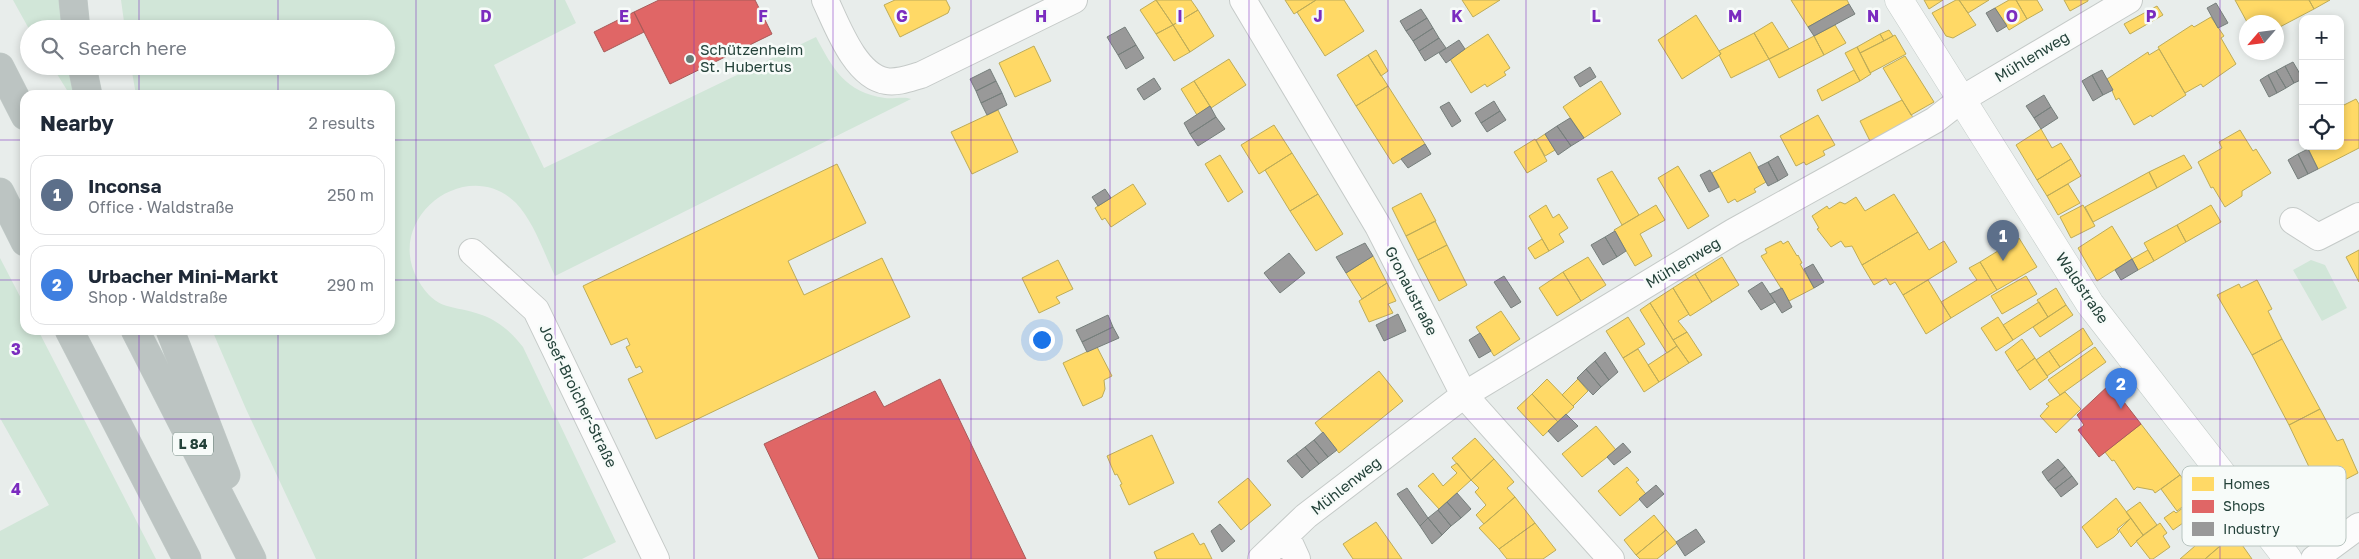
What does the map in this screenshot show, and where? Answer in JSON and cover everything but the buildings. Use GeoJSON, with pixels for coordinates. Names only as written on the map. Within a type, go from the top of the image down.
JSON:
{"type":"FeatureCollection","features":[{"type":"Feature","properties":{"kind":"highway"},"geometry":{"type":"LineString","coordinates":[[74,0],[75,20]]}},
{"type":"Feature","properties":{"kind":"highway"},"geometry":{"type":"LineString","coordinates":[[0,67],[20,106]]}},
{"type":"Feature","properties":{"kind":"highway"},"geometry":{"type":"LineString","coordinates":[[84,75],[87,90]]}},
{"type":"Feature","properties":{"kind":"highway"},"geometry":{"type":"LineString","coordinates":[[0,192],[20,232]]}},
{"type":"Feature","properties":{"kind":"highway"},"geometry":{"type":"LineString","coordinates":[[72,335],[187,559]]}},
{"type":"Feature","properties":{"kind":"highway","name":"L 84"},"geometry":{"type":"LineString","coordinates":[[137,335],[252,559]]}},
{"type":"Feature","properties":{"kind":"highway"},"geometry":{"type":"LineString","coordinates":[[172,335],[256,559]]}},
{"type":"Feature","properties":{"kind":"main road","name":"Waldstraße"},"geometry":{"type":"LineString","coordinates":[[1899,0],[2090,304],[2216,466]]}},
{"type":"Feature","properties":{"kind":"main road","name":"Waldstraße"},"geometry":{"type":"LineString","coordinates":[[2278,546],[2288,559]]}},
{"type":"Feature","properties":{"kind":"street"},"geometry":{"type":"LineString","coordinates":[[825,0],[859,64],[873,75],[886,81],[902,81],[921,75],[1074,0]]}},
{"type":"Feature","properties":{"kind":"street","name":"Gronaustraße"},"geometry":{"type":"LineString","coordinates":[[1243,0],[1378,226],[1464,395],[1610,559]]}},
{"type":"Feature","properties":{"kind":"street","name":"Mühlenweg"},"geometry":{"type":"LineString","coordinates":[[1261,559],[1306,516],[1464,395],[1733,232],[1935,120],[1962,99],[2129,0]]}},
{"type":"Feature","properties":{"kind":"street"},"geometry":{"type":"LineString","coordinates":[[2293,221],[2318,237],[2359,216]]}},
{"type":"Feature","properties":{"kind":"street","name":"Josef-Broicher-Straße"},"geometry":{"type":"LineString","coordinates":[[472,252],[536,310],[656,559]]}},
{"type":"Feature","properties":{"kind":"street"},"geometry":{"type":"LineString","coordinates":[[2346,536],[2359,526]]}},
{"type":"Feature","properties":{"kind":"street"},"geometry":{"type":"LineString","coordinates":[[1286,535],[1297,559]]}},
{"type":"Feature","properties":{"kind":"street"},"geometry":{"type":"LineString","coordinates":[[2314,559],[2332,546]]}},
{"type":"Feature","properties":{"kind":"green space"},"geometry":{"type":"Polygon","coordinates":[[[13,0],[63,0],[64,20],[24,20],[13,0]]]}},
{"type":"Feature","properties":{"kind":"green space"},"geometry":{"type":"Polygon","coordinates":[[[121,0],[565,0],[576,23],[494,65],[544,168],[816,37],[835,69],[850,84],[871,95],[885,98],[911,99],[555,276],[528,219],[516,203],[496,190],[475,186],[454,190],[435,200],[420,216],[412,235],[410,257],[418,280],[425,291],[439,303],[482,315],[500,324],[523,347],[616,542],[582,559],[316,559],[246,409],[214,335],[395,335],[395,90],[135,90],[133,75],[395,75],[395,20],[124,20],[121,0]]]}},
{"type":"Feature","properties":{"kind":"green space"},"geometry":{"type":"Polygon","coordinates":[[[58,75],[73,75],[76,90],[67,90],[58,75]]]}},
{"type":"Feature","properties":{"kind":"green space"},"geometry":{"type":"Polygon","coordinates":[[[0,258],[20,296],[20,335],[41,335],[156,559],[0,559],[0,531],[49,505],[0,418],[0,258]]]}},
{"type":"Feature","properties":{"kind":"green space"},"geometry":{"type":"Polygon","coordinates":[[[2311,260],[2325,265],[2347,308],[2322,321],[2293,270],[2311,260]]]}},
{"type":"Feature","properties":{"kind":"place","name":"Schützenheim St. Hubertus"},"geometry":{"type":"Point","coordinates":[690,59]}},
{"type":"Feature","properties":{"kind":"place","name":"Inconsa"},"geometry":{"type":"Point","coordinates":[2003,261]}},
{"type":"Feature","properties":{"kind":"place","name":"Urbacher Mini-Markt"},"geometry":{"type":"Point","coordinates":[2121,409]}}]}
